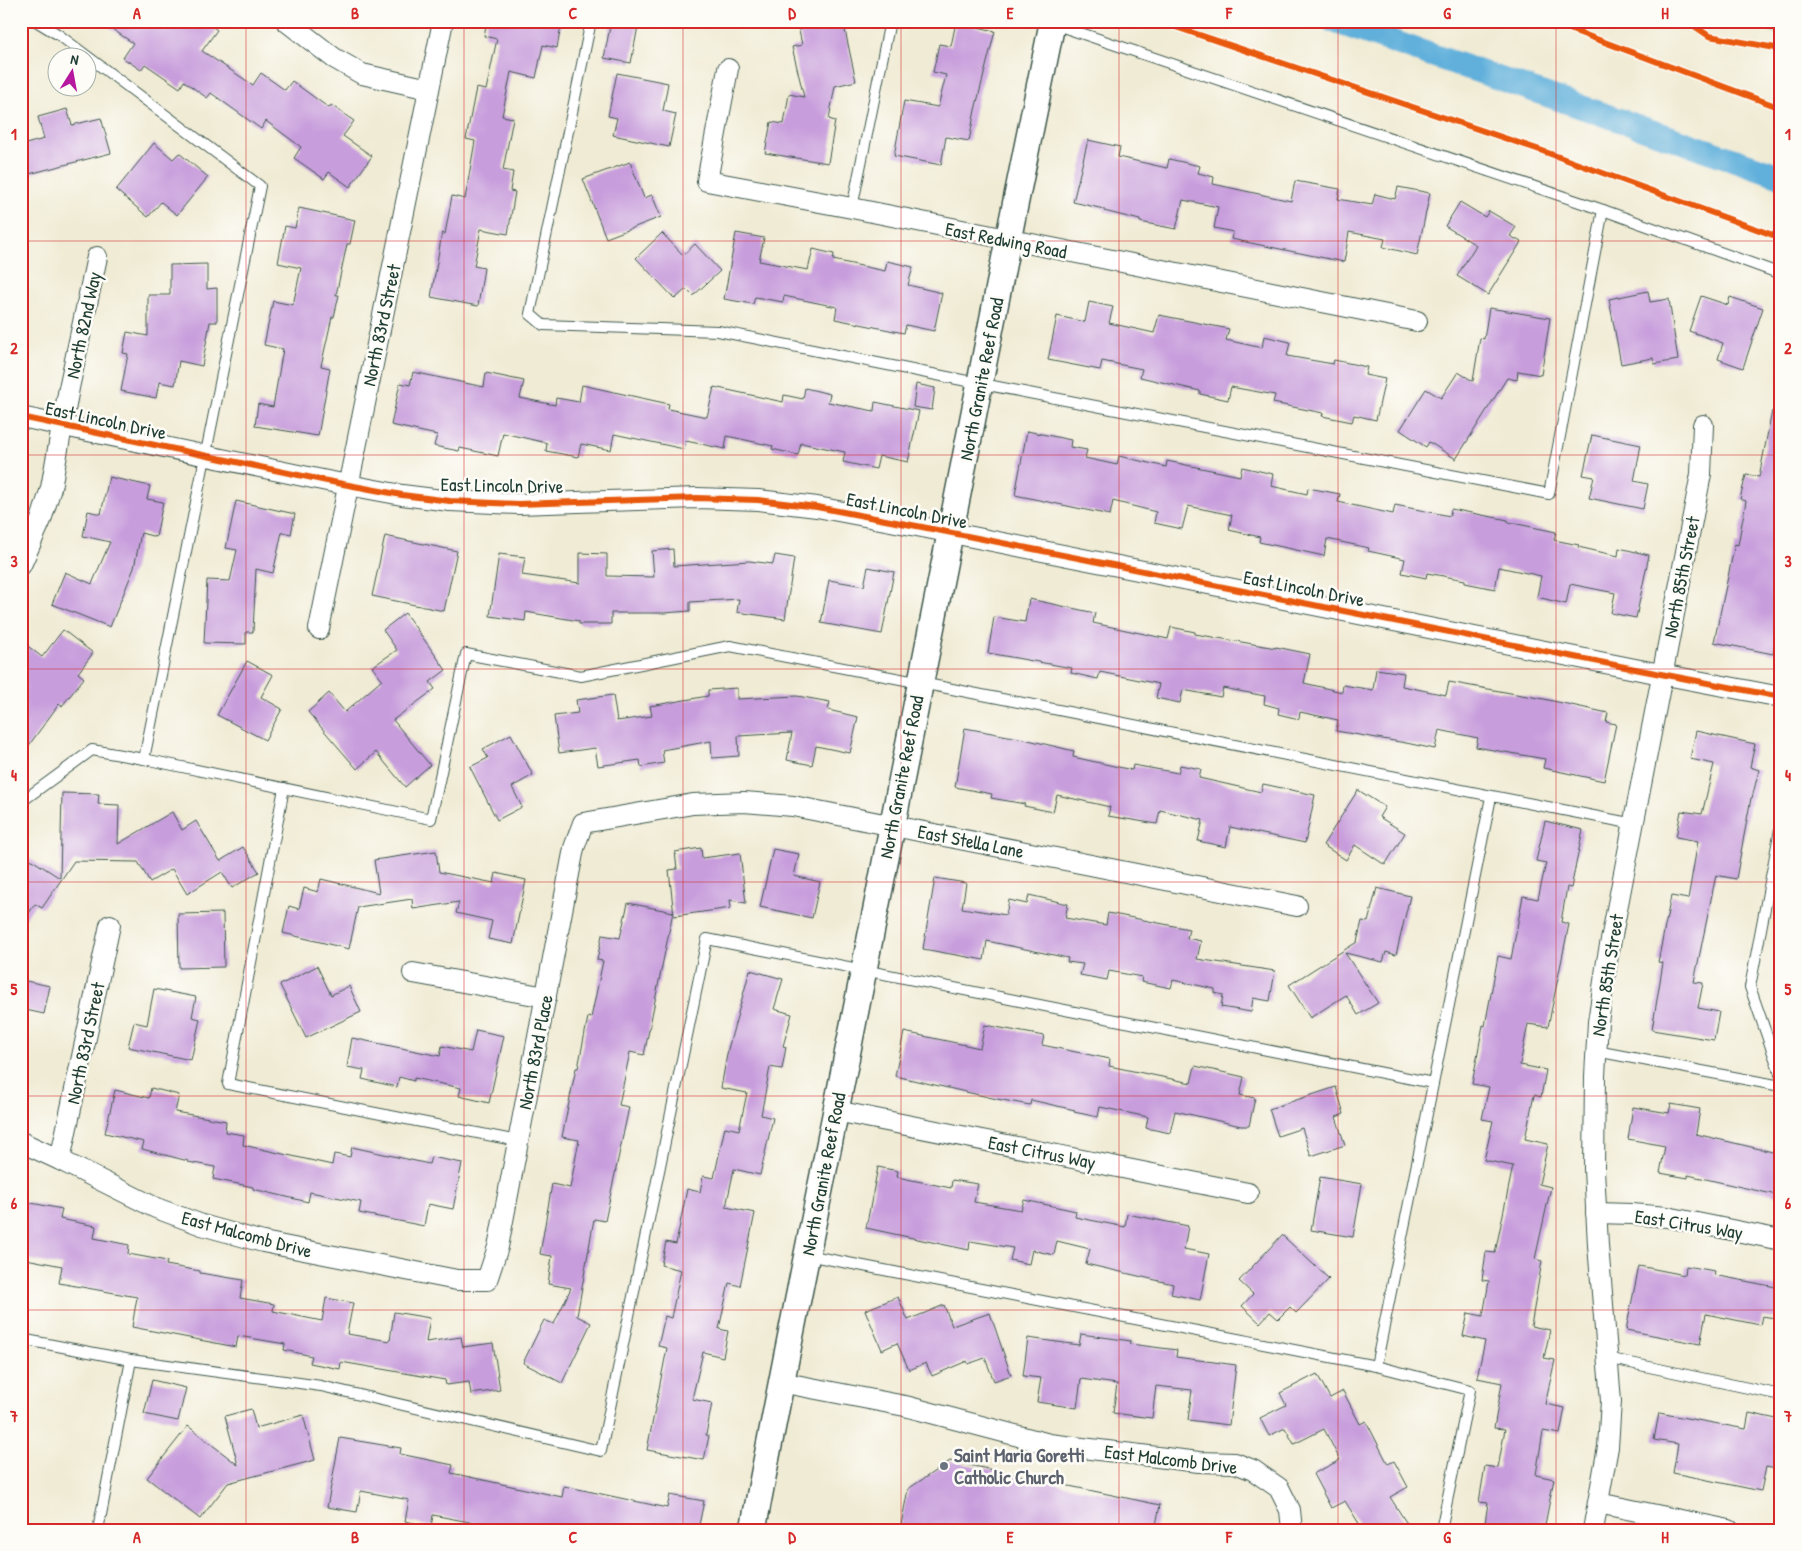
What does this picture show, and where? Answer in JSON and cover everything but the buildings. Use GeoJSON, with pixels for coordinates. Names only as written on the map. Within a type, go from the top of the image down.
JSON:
{"type":"FeatureCollection","features":[{"type":"Feature","properties":{"kind":"street"},"geometry":{"type":"LineString","coordinates":[[286,21],[334,58],[362,74],[429,89]]}},
{"type":"Feature","properties":{"kind":"street","name":"North 83rd Street"},"geometry":{"type":"LineString","coordinates":[[318,629],[443,21]]}},
{"type":"Feature","properties":{"kind":"street","name":"North Granite Reef Road"},"geometry":{"type":"LineString","coordinates":[[753,1530],[780,1382],[836,1111],[980,384],[1049,22]]}},
{"type":"Feature","properties":{"kind":"street","name":"East Redwing Road"},"geometry":{"type":"LineString","coordinates":[[728,69],[707,182],[852,208],[1417,321]]}},
{"type":"Feature","properties":{"kind":"street","name":"North 82nd Way"},"geometry":{"type":"LineString","coordinates":[[21,565],[41,520],[51,488],[97,257]]}},
{"type":"Feature","properties":{"kind":"street","name":"East Lincoln Drive"},"geometry":{"type":"LineString","coordinates":[[21,417],[348,485],[450,501],[518,504],[697,498],[758,500],[817,507],[1781,697]]}},
{"type":"Feature","properties":{"kind":"street","name":"North 85th Street"},"geometry":{"type":"LineString","coordinates":[[1593,1530],[1608,1447],[1610,1401],[1594,1169],[1598,1022],[1607,961],[1701,474],[1703,426]]}},
{"type":"Feature","properties":{"kind":"street","name":"East Stella Lane"},"geometry":{"type":"LineString","coordinates":[[583,823],[693,804],[744,802],[793,806],[1297,906]]}},
{"type":"Feature","properties":{"kind":"street","name":"North 83rd Place"},"geometry":{"type":"LineString","coordinates":[[487,1280],[498,1247],[574,848],[583,823]]}},
{"type":"Feature","properties":{"kind":"street","name":"North 83rd Street"},"geometry":{"type":"LineString","coordinates":[[60,1160],[110,925]]}},
{"type":"Feature","properties":{"kind":"street"},"geometry":{"type":"LineString","coordinates":[[413,973],[546,997]]}},
{"type":"Feature","properties":{"kind":"street","name":"East Citrus Way"},"geometry":{"type":"LineString","coordinates":[[836,1111],[1248,1194]]}},
{"type":"Feature","properties":{"kind":"street","name":"East Malcomb Drive"},"geometry":{"type":"LineString","coordinates":[[21,1142],[156,1208],[210,1227],[263,1242],[457,1280],[487,1280]]}},
{"type":"Feature","properties":{"kind":"street","name":"East Citrus Way"},"geometry":{"type":"LineString","coordinates":[[1596,1213],[1667,1217],[1781,1240]]}},
{"type":"Feature","properties":{"kind":"street","name":"East Malcomb Drive"},"geometry":{"type":"LineString","coordinates":[[780,1382],[905,1406],[1049,1444],[1199,1462],[1235,1463],[1253,1470],[1278,1488],[1290,1510],[1292,1530]]}},
{"type":"Feature","properties":{"kind":"street"},"geometry":{"type":"LineString","coordinates":[[1598,1503],[1730,1530]]}},
{"type":"Feature","properties":{"kind":"lane"},"geometry":{"type":"LineString","coordinates":[[36,21],[59,35],[260,186],[144,759]]}},
{"type":"Feature","properties":{"kind":"lane"},"geometry":{"type":"LineString","coordinates":[[591,21],[530,314],[543,325],[718,332],[1549,494],[1603,210]]}},
{"type":"Feature","properties":{"kind":"lane"},"geometry":{"type":"LineString","coordinates":[[852,208],[890,21]]}},
{"type":"Feature","properties":{"kind":"lane"},"geometry":{"type":"LineString","coordinates":[[1049,22],[1603,210],[1781,274]]}},
{"type":"Feature","properties":{"kind":"lane"},"geometry":{"type":"LineString","coordinates":[[21,802],[92,750],[144,759],[431,819],[466,654],[581,676],[730,646],[1634,824]]}},
{"type":"Feature","properties":{"kind":"lane"},"geometry":{"type":"LineString","coordinates":[[284,788],[228,1084],[518,1142]]}},
{"type":"Feature","properties":{"kind":"lane"},"geometry":{"type":"LineString","coordinates":[[1376,1366],[1491,797]]}},
{"type":"Feature","properties":{"kind":"lane"},"geometry":{"type":"LineString","coordinates":[[1781,824],[1750,987],[1781,1076]]}},
{"type":"Feature","properties":{"kind":"lane"},"geometry":{"type":"LineString","coordinates":[[21,1339],[132,1360],[321,1386],[601,1451],[707,940],[1434,1083]]}},
{"type":"Feature","properties":{"kind":"lane"},"geometry":{"type":"LineString","coordinates":[[1596,1051],[1781,1086]]}},
{"type":"Feature","properties":{"kind":"lane"},"geometry":{"type":"LineString","coordinates":[[807,1255],[1376,1366],[1470,1390],[1441,1530]]}},
{"type":"Feature","properties":{"kind":"lane"},"geometry":{"type":"LineString","coordinates":[[1607,1358],[1781,1395]]}},
{"type":"Feature","properties":{"kind":"lane"},"geometry":{"type":"LineString","coordinates":[[98,1530],[132,1360]]}},
{"type":"Feature","properties":{"kind":"green space"},"geometry":{"type":"Polygon","coordinates":[[[1742,21],[1781,21],[1781,35],[1742,21]]]}},
{"type":"Feature","properties":{"kind":"waterway"},"geometry":{"type":"LineString","coordinates":[[1333,21],[1781,176]]}},
{"type":"Feature","properties":{"kind":"cycle path"},"geometry":{"type":"LineString","coordinates":[[1158,21],[1537,149],[1781,238]]}},
{"type":"Feature","properties":{"kind":"cycle path"},"geometry":{"type":"LineString","coordinates":[[1548,21],[1781,108]]}},
{"type":"Feature","properties":{"kind":"cycle path"},"geometry":{"type":"LineString","coordinates":[[1687,21],[1709,36],[1781,49]]}},
{"type":"Feature","properties":{"kind":"cycle path"},"geometry":{"type":"LineString","coordinates":[[21,417],[327,481],[402,495],[450,501],[518,504],[697,498],[758,500],[817,507],[1781,697]]}},
{"type":"Feature","properties":{"kind":"place","name":"Saint Maria Goretti Catholic Church"},"geometry":{"type":"Point","coordinates":[944,1466]}}]}
